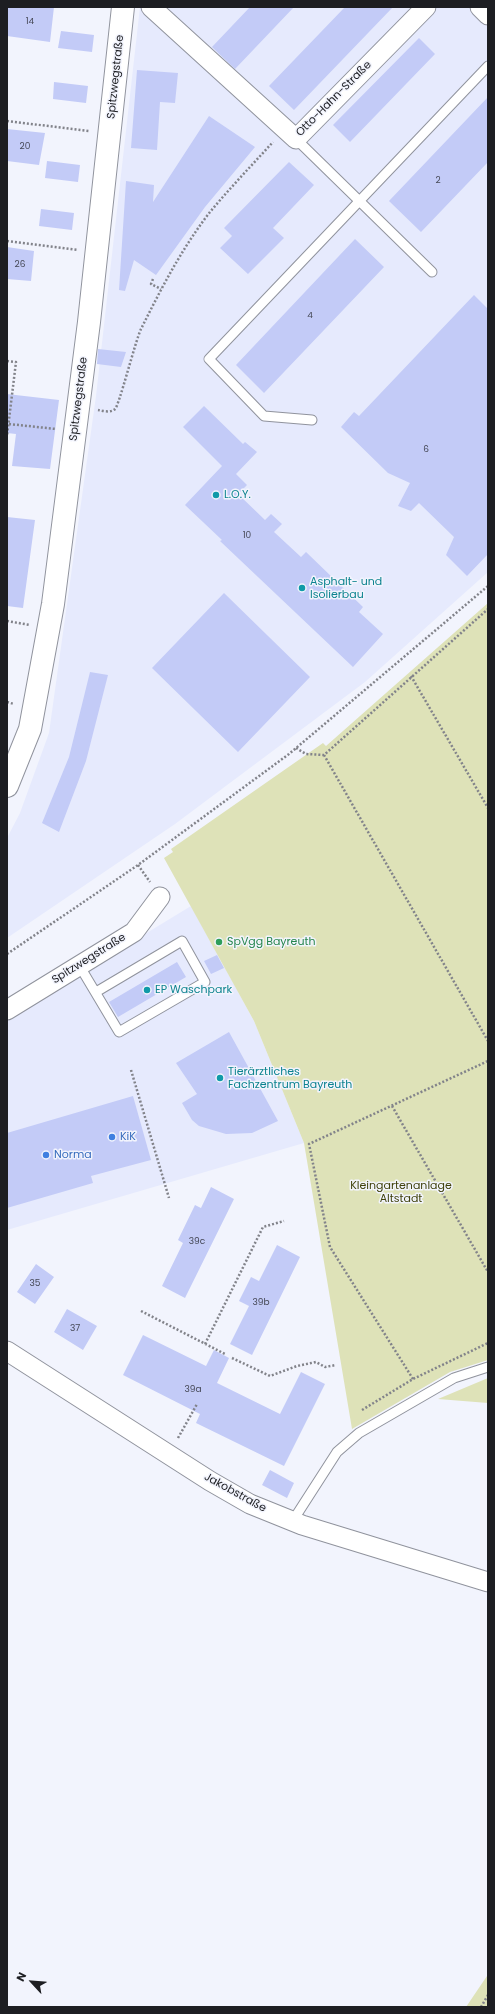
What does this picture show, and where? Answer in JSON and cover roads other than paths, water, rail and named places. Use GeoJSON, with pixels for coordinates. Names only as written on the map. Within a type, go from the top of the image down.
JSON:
{"type":"FeatureCollection","features":[{"type":"Feature","properties":{"kind":"street","name":"Spitzwegstraße"},"geometry":{"type":"LineString","coordinates":[[7,786],[30,729],[53,604],[78,408],[123,7]]}},
{"type":"Feature","properties":{"kind":"street","name":"Otto-Hahn-Straße"},"geometry":{"type":"LineString","coordinates":[[151,7],[291,134],[426,7]]}},
{"type":"Feature","properties":{"kind":"street"},"geometry":{"type":"LineString","coordinates":[[480,7],[488,15]]}},
{"type":"Feature","properties":{"kind":"street","name":"Spitzwegstraße"},"geometry":{"type":"LineString","coordinates":[[7,1010],[134,932],[160,897]]}},
{"type":"Feature","properties":{"kind":"street","name":"Jakobstraße"},"geometry":{"type":"LineString","coordinates":[[7,1351],[168,1454],[250,1504],[292,1522],[488,1582]]}},
{"type":"Feature","properties":{"kind":"lane"},"geometry":{"type":"LineString","coordinates":[[312,420],[264,416],[209,359],[359,199],[488,66]]}},
{"type":"Feature","properties":{"kind":"lane"},"geometry":{"type":"LineString","coordinates":[[291,134],[432,272]]}},
{"type":"Feature","properties":{"kind":"lane"},"geometry":{"type":"LineString","coordinates":[[79,965],[119,1032],[205,982],[182,941],[96,992]]}},
{"type":"Feature","properties":{"kind":"lane"},"geometry":{"type":"LineString","coordinates":[[292,1522],[337,1452],[359,1433],[454,1378],[488,1367]]}},
{"type":"Feature","properties":{"kind":"place","name":"L.O.Y."},"geometry":{"type":"Point","coordinates":[216,495]}},
{"type":"Feature","properties":{"kind":"place","name":"Asphalt- und Isolierbau"},"geometry":{"type":"Point","coordinates":[302,588]}},
{"type":"Feature","properties":{"kind":"place","name":"SpVgg Bayreuth"},"geometry":{"type":"Point","coordinates":[219,942]}},
{"type":"Feature","properties":{"kind":"place","name":"EP Waschpark"},"geometry":{"type":"Point","coordinates":[147,990]}},
{"type":"Feature","properties":{"kind":"place","name":"Tierärztliches Fachzentrum Bayreuth"},"geometry":{"type":"Point","coordinates":[220,1078]}},
{"type":"Feature","properties":{"kind":"place","name":"KiK"},"geometry":{"type":"Point","coordinates":[112,1137]}},
{"type":"Feature","properties":{"kind":"place","name":"Norma"},"geometry":{"type":"Point","coordinates":[46,1155]}},
{"type":"Feature","properties":{"kind":"park label","name":"Kleingartenanlage Altstadt"},"geometry":{"type":"Point","coordinates":[401,1192]}}]}
